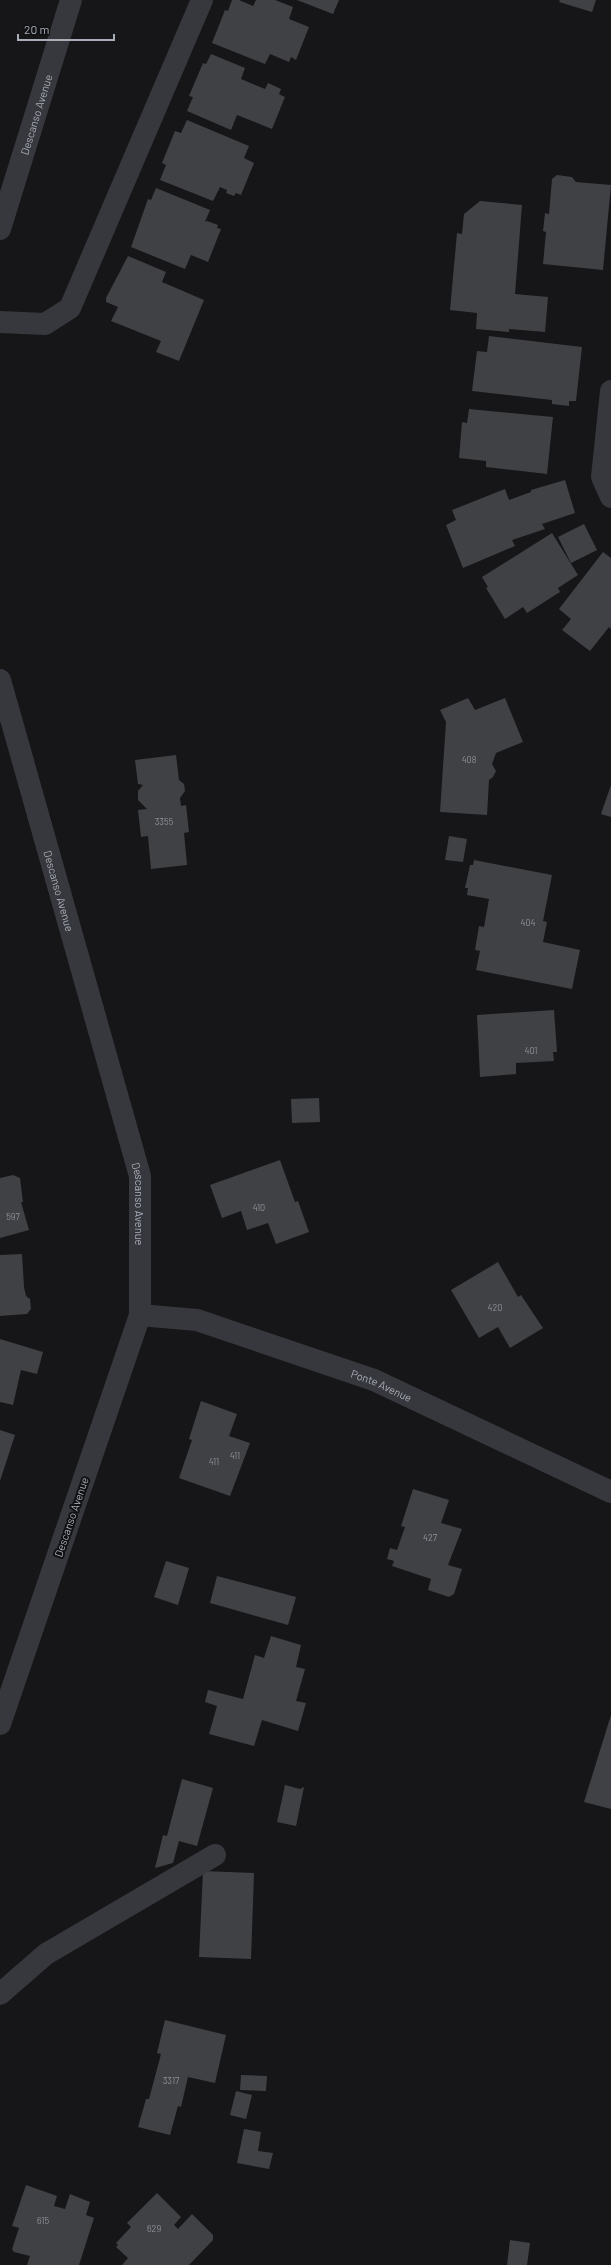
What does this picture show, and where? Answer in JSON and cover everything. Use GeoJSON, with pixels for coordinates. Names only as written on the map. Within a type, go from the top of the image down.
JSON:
{"type":"FeatureCollection","features":[{"type":"Feature","properties":{"kind":"street","name":"Descanso Avenue"},"geometry":{"type":"LineString","coordinates":[[0,229],[71,0]]}},
{"type":"Feature","properties":{"kind":"street"},"geometry":{"type":"LineString","coordinates":[[0,322],[45,324],[70,308],[202,0]]}},
{"type":"Feature","properties":{"kind":"street"},"geometry":{"type":"LineString","coordinates":[[611,391],[602,477],[611,497]]}},
{"type":"Feature","properties":{"kind":"street","name":"Descanso Avenue"},"geometry":{"type":"LineString","coordinates":[[0,680],[140,1176],[140,1315],[0,1724]]}},
{"type":"Feature","properties":{"kind":"street","name":"Ponte Avenue"},"geometry":{"type":"LineString","coordinates":[[140,1315],[197,1320],[374,1380],[611,1492]]}},
{"type":"Feature","properties":{"kind":"street"},"geometry":{"type":"LineString","coordinates":[[0,1994],[46,1954],[215,1855]]}},
{"type":"Feature","properties":{"kind":"building"},"geometry":{"type":"Polygon","coordinates":[[[232,0],[239,0],[253,6],[256,0],[275,0],[293,7],[289,19],[309,27],[296,60],[291,57],[289,62],[270,54],[265,64],[212,43],[225,10],[228,11],[232,0]]]}},
{"type":"Feature","properties":{"kind":"building"},"geometry":{"type":"Polygon","coordinates":[[[297,0],[339,0],[333,14],[297,0]]]}},
{"type":"Feature","properties":{"kind":"building"},"geometry":{"type":"Polygon","coordinates":[[[560,0],[596,0],[592,12],[559,2],[560,0]]]}},
{"type":"Feature","properties":{"kind":"building"},"geometry":{"type":"Polygon","coordinates":[[[211,54],[245,68],[241,79],[265,89],[268,83],[281,89],[279,94],[285,97],[272,129],[237,115],[231,130],[187,111],[193,97],[189,96],[203,63],[206,64],[211,54]]]}},
{"type":"Feature","properties":{"kind":"building"},"geometry":{"type":"Polygon","coordinates":[[[187,120],[249,146],[244,158],[254,163],[241,195],[236,193],[234,196],[226,193],[227,190],[220,187],[213,201],[160,180],[166,165],[162,163],[175,131],[181,133],[187,120]]]}},
{"type":"Feature","properties":{"kind":"building"},"geometry":{"type":"Polygon","coordinates":[[[557,175],[572,177],[576,182],[611,185],[603,270],[543,264],[546,232],[543,231],[545,213],[549,214],[552,179],[557,175]]]}},
{"type":"Feature","properties":{"kind":"building"},"geometry":{"type":"Polygon","coordinates":[[[156,188],[210,210],[205,222],[207,221],[218,225],[217,228],[221,229],[208,262],[191,255],[185,269],[131,247],[148,199],[151,200],[156,188]]]}},
{"type":"Feature","properties":{"kind":"building"},"geometry":{"type":"Polygon","coordinates":[[[480,201],[522,205],[515,294],[548,297],[545,332],[509,329],[509,332],[476,329],[477,313],[450,310],[457,233],[462,234],[464,214],[480,201]]]}},
{"type":"Feature","properties":{"kind":"building"},"geometry":{"type":"Polygon","coordinates":[[[128,256],[166,272],[162,282],[204,300],[179,361],[156,352],[161,341],[111,321],[118,307],[106,302],[106,298],[128,256]]]}},
{"type":"Feature","properties":{"kind":"building"},"geometry":{"type":"Polygon","coordinates":[[[489,336],[582,347],[576,401],[569,401],[569,406],[552,404],[552,400],[472,391],[477,351],[487,352],[489,336]]]}},
{"type":"Feature","properties":{"kind":"building"},"geometry":{"type":"Polygon","coordinates":[[[469,409],[553,417],[547,474],[486,467],[486,461],[459,458],[462,422],[467,423],[469,409]]]}},
{"type":"Feature","properties":{"kind":"building"},"geometry":{"type":"Polygon","coordinates":[[[565,480],[575,513],[542,524],[545,529],[512,540],[515,546],[463,568],[446,525],[456,520],[452,510],[505,489],[509,500],[531,492],[531,490],[565,480]]]}},
{"type":"Feature","properties":{"kind":"building"},"geometry":{"type":"Polygon","coordinates":[[[584,524],[597,550],[571,563],[558,537],[584,524]]]}},
{"type":"Feature","properties":{"kind":"building"},"geometry":{"type":"Polygon","coordinates":[[[552,533],[578,575],[558,588],[560,592],[527,613],[523,607],[505,619],[486,588],[488,587],[482,577],[552,533]]]}},
{"type":"Feature","properties":{"kind":"building"},"geometry":{"type":"Polygon","coordinates":[[[603,552],[611,558],[611,629],[609,627],[590,651],[562,630],[571,619],[559,609],[603,552]]]}},
{"type":"Feature","properties":{"kind":"building"},"geometry":{"type":"Polygon","coordinates":[[[468,698],[475,710],[505,698],[523,742],[496,753],[492,764],[496,771],[493,777],[489,780],[487,815],[440,812],[446,722],[440,710],[468,698]]]}},
{"type":"Feature","properties":{"kind":"building"},"geometry":{"type":"Polygon","coordinates":[[[176,755],[179,780],[184,784],[185,791],[180,798],[181,806],[186,805],[189,832],[184,833],[187,865],[151,869],[148,836],[141,837],[138,810],[147,809],[138,800],[138,791],[143,785],[138,784],[135,760],[176,755]]]}},
{"type":"Feature","properties":{"kind":"building"},"geometry":{"type":"Polygon","coordinates":[[[611,785],[611,817],[601,814],[611,785]]]}},
{"type":"Feature","properties":{"kind":"building"},"geometry":{"type":"Polygon","coordinates":[[[449,836],[467,839],[463,862],[445,860],[449,836]]]}},
{"type":"Feature","properties":{"kind":"building"},"geometry":{"type":"Polygon","coordinates":[[[474,860],[552,875],[543,921],[547,922],[543,942],[580,950],[572,989],[476,970],[480,951],[475,950],[479,926],[484,927],[489,899],[467,895],[468,888],[465,888],[470,865],[473,865],[474,860]]]}},
{"type":"Feature","properties":{"kind":"building"},"geometry":{"type":"Polygon","coordinates":[[[554,1010],[557,1052],[553,1052],[554,1061],[516,1063],[516,1074],[480,1077],[477,1015],[554,1010]]]}},
{"type":"Feature","properties":{"kind":"building"},"geometry":{"type":"Polygon","coordinates":[[[319,1098],[320,1122],[292,1123],[291,1099],[319,1098]]]}},
{"type":"Feature","properties":{"kind":"building"},"geometry":{"type":"Polygon","coordinates":[[[280,1160],[295,1202],[298,1201],[309,1232],[276,1244],[268,1223],[247,1230],[241,1211],[222,1218],[210,1185],[280,1160]]]}},
{"type":"Feature","properties":{"kind":"building"},"geometry":{"type":"Polygon","coordinates":[[[13,1175],[20,1178],[23,1202],[21,1202],[29,1230],[0,1238],[0,1178],[13,1175]]]}},
{"type":"Feature","properties":{"kind":"building"},"geometry":{"type":"Polygon","coordinates":[[[22,1254],[24,1287],[26,1296],[30,1299],[31,1309],[27,1314],[0,1316],[0,1255],[22,1254]]]}},
{"type":"Feature","properties":{"kind":"building"},"geometry":{"type":"Polygon","coordinates":[[[498,1262],[518,1297],[521,1295],[543,1328],[510,1348],[498,1327],[479,1338],[451,1290],[498,1262]]]}},
{"type":"Feature","properties":{"kind":"building"},"geometry":{"type":"Polygon","coordinates":[[[0,1339],[43,1352],[37,1374],[21,1370],[13,1405],[0,1402],[0,1339]]]}},
{"type":"Feature","properties":{"kind":"building"},"geometry":{"type":"Polygon","coordinates":[[[201,1401],[237,1414],[229,1436],[250,1443],[230,1496],[179,1478],[192,1440],[189,1439],[201,1401]]]}},
{"type":"Feature","properties":{"kind":"building"},"geometry":{"type":"Polygon","coordinates":[[[0,1430],[15,1435],[0,1481],[0,1430]]]}},
{"type":"Feature","properties":{"kind":"building"},"geometry":{"type":"Polygon","coordinates":[[[413,1489],[449,1500],[441,1523],[462,1529],[448,1565],[462,1569],[454,1594],[449,1597],[428,1590],[431,1579],[392,1566],[394,1561],[387,1559],[390,1548],[397,1550],[405,1527],[401,1526],[413,1489]]]}},
{"type":"Feature","properties":{"kind":"building"},"geometry":{"type":"Polygon","coordinates":[[[166,1561],[189,1568],[178,1605],[154,1597],[166,1561]]]}},
{"type":"Feature","properties":{"kind":"building"},"geometry":{"type":"Polygon","coordinates":[[[217,1576],[296,1597],[288,1625],[210,1603],[217,1576]]]}},
{"type":"Feature","properties":{"kind":"building"},"geometry":{"type":"Polygon","coordinates":[[[271,1636],[301,1645],[296,1667],[305,1669],[296,1701],[306,1703],[298,1731],[262,1720],[254,1746],[209,1734],[217,1706],[205,1702],[208,1690],[243,1699],[255,1655],[264,1658],[271,1636]]]}},
{"type":"Feature","properties":{"kind":"building"},"geometry":{"type":"Polygon","coordinates":[[[611,1715],[611,1809],[584,1802],[611,1715]]]}},
{"type":"Feature","properties":{"kind":"building"},"geometry":{"type":"Polygon","coordinates":[[[182,1779],[213,1788],[197,1846],[179,1841],[173,1863],[155,1868],[163,1835],[167,1836],[182,1779]]]}},
{"type":"Feature","properties":{"kind":"building"},"geometry":{"type":"Polygon","coordinates":[[[285,1785],[300,1789],[304,1787],[296,1826],[277,1822],[285,1785]]]}},
{"type":"Feature","properties":{"kind":"building"},"geometry":{"type":"Polygon","coordinates":[[[203,1871],[254,1873],[251,1959],[199,1957],[203,1871]]]}},
{"type":"Feature","properties":{"kind":"building"},"geometry":{"type":"Polygon","coordinates":[[[165,2020],[226,2035],[215,2083],[188,2077],[181,2107],[178,2106],[170,2135],[138,2127],[146,2099],[149,2099],[161,2054],[157,2053],[165,2020]]]}},
{"type":"Feature","properties":{"kind":"building"},"geometry":{"type":"Polygon","coordinates":[[[241,2075],[267,2076],[266,2091],[240,2090],[241,2075]]]}},
{"type":"Feature","properties":{"kind":"building"},"geometry":{"type":"Polygon","coordinates":[[[236,2091],[252,2095],[246,2119],[230,2115],[236,2091]]]}},
{"type":"Feature","properties":{"kind":"building"},"geometry":{"type":"Polygon","coordinates":[[[244,2129],[261,2132],[258,2151],[273,2153],[269,2169],[237,2163],[244,2129]]]}},
{"type":"Feature","properties":{"kind":"building"},"geometry":{"type":"Polygon","coordinates":[[[26,2185],[57,2196],[54,2206],[65,2209],[70,2194],[90,2202],[86,2215],[94,2218],[79,2265],[27,2265],[30,2256],[14,2252],[12,2249],[19,2228],[12,2226],[26,2185]]]}},
{"type":"Feature","properties":{"kind":"building"},"geometry":{"type":"Polygon","coordinates":[[[157,2193],[181,2217],[174,2225],[178,2229],[192,2214],[213,2235],[213,2240],[189,2265],[122,2265],[128,2258],[116,2247],[118,2245],[116,2243],[131,2227],[127,2223],[157,2193]]]}},
{"type":"Feature","properties":{"kind":"building"},"geometry":{"type":"Polygon","coordinates":[[[510,2240],[530,2243],[527,2265],[507,2265],[510,2240]]]}}]}
